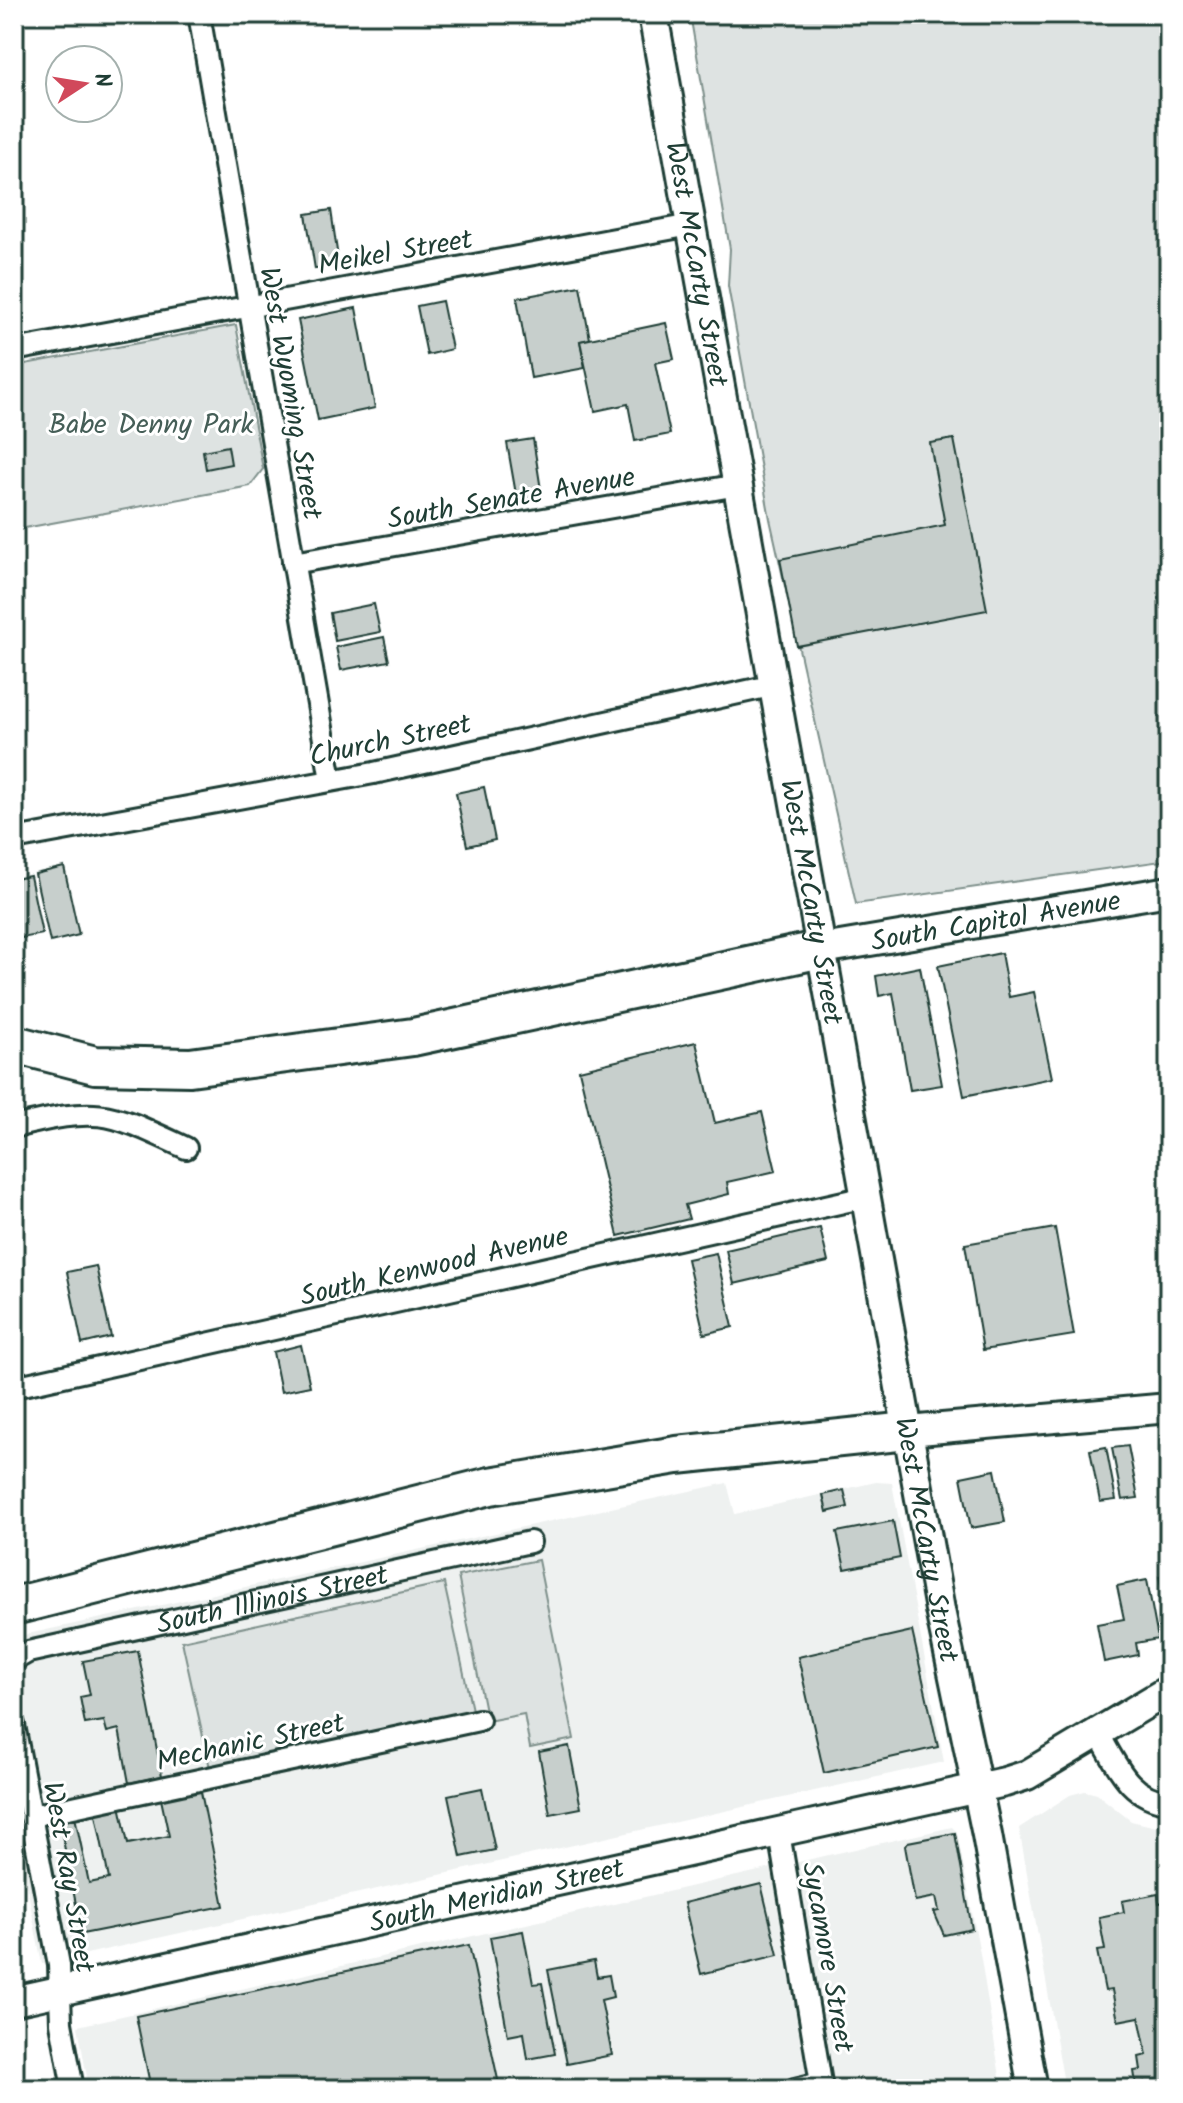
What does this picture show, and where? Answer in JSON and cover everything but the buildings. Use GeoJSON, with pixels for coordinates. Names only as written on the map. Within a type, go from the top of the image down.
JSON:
{"type":"FeatureCollection","features":[{"type":"Feature","properties":{"kind":"highway"},"geometry":{"type":"LineString","coordinates":[[14,1044],[95,1065],[149,1069],[190,1067],[413,1037],[822,949]]}},
{"type":"Feature","properties":{"kind":"highway"},"geometry":{"type":"LineString","coordinates":[[14,1606],[362,1520],[442,1497],[556,1473],[765,1444],[908,1431]]}},
{"type":"Feature","properties":{"kind":"main road","name":"West McCarty Street"},"geometry":{"type":"LineString","coordinates":[[653,14],[908,1431],[1033,2089]]}},
{"type":"Feature","properties":{"kind":"main road","name":"South Capitol Avenue"},"geometry":{"type":"LineString","coordinates":[[822,949],[1169,891]]}},
{"type":"Feature","properties":{"kind":"main road"},"geometry":{"type":"LineString","coordinates":[[908,1431],[1169,1408]]}},
{"type":"Feature","properties":{"kind":"main road","name":"South Meridian Street"},"geometry":{"type":"LineString","coordinates":[[14,2001],[779,1833],[1027,1775],[1169,1690]]}},
{"type":"Feature","properties":{"kind":"street","name":"West Wyoming Street"},"geometry":{"type":"LineString","coordinates":[[199,14],[331,780]]}},
{"type":"Feature","properties":{"kind":"street","name":"Meikel Street"},"geometry":{"type":"LineString","coordinates":[[14,350],[691,225]]}},
{"type":"Feature","properties":{"kind":"street","name":"South Senate Avenue"},"geometry":{"type":"LineString","coordinates":[[293,563],[738,485]]}},
{"type":"Feature","properties":{"kind":"street","name":"Church Street"},"geometry":{"type":"LineString","coordinates":[[14,839],[331,780],[775,685]]}},
{"type":"Feature","properties":{"kind":"street"},"geometry":{"type":"LineString","coordinates":[[14,1127],[65,1115],[105,1113],[186,1148]]}},
{"type":"Feature","properties":{"kind":"street","name":"South Kenwood Avenue"},"geometry":{"type":"LineString","coordinates":[[14,1387],[866,1197]]}},
{"type":"Feature","properties":{"kind":"street","name":"South Illinois Street"},"geometry":{"type":"LineString","coordinates":[[14,1660],[28,1652],[530,1542]]}},
{"type":"Feature","properties":{"kind":"street","name":"Mechanic Street"},"geometry":{"type":"LineString","coordinates":[[31,1816],[479,1720]]}},
{"type":"Feature","properties":{"kind":"street","name":"West Ray Street"},"geometry":{"type":"LineString","coordinates":[[14,1725],[62,1991],[60,2016],[73,2089]]}},
{"type":"Feature","properties":{"kind":"street"},"geometry":{"type":"LineString","coordinates":[[1098,1733],[1136,1791],[1147,1799],[1169,1802]]}},
{"type":"Feature","properties":{"kind":"street","name":"Sycamore Street"},"geometry":{"type":"LineString","coordinates":[[779,1833],[822,2086]]}},
{"type":"Feature","properties":{"kind":"street"},"geometry":{"type":"LineString","coordinates":[[795,2089],[822,2086]]}},
{"type":"Feature","properties":{"kind":"shaded area"},"geometry":{"type":"Polygon","coordinates":[[[876,1482],[892,1483],[944,1762],[42,1964],[14,1821],[14,1637],[727,1483],[735,1514],[876,1482]]]}},
{"type":"Feature","properties":{"kind":"shaded area"},"geometry":{"type":"Polygon","coordinates":[[[1085,1791],[1097,1794],[1131,1821],[1169,1830],[1169,2089],[1065,2089],[1019,1828],[1070,1795],[1085,1791]]]}},
{"type":"Feature","properties":{"kind":"shaded area"},"geometry":{"type":"Polygon","coordinates":[[[952,1827],[957,1832],[1002,2089],[834,2089],[829,2070],[744,2089],[89,2089],[78,2026],[952,1827]]]}},
{"type":"Feature","properties":{"kind":"green space"},"geometry":{"type":"Polygon","coordinates":[[[690,14],[1169,14],[1169,860],[856,904],[770,519],[728,286],[730,249],[690,14]]]}},
{"type":"Feature","properties":{"kind":"green space","name":"Babe Denny Park"},"geometry":{"type":"Polygon","coordinates":[[[236,325],[263,469],[250,486],[14,530],[14,366],[236,325]]]}},
{"type":"Feature","properties":{"kind":"green space"},"geometry":{"type":"Polygon","coordinates":[[[538,1560],[574,1739],[530,1748],[524,1714],[487,1721],[458,1576],[538,1560]]]}},
{"type":"Feature","properties":{"kind":"green space"},"geometry":{"type":"Polygon","coordinates":[[[444,1583],[472,1710],[210,1768],[182,1641],[444,1583]]]}}]}
